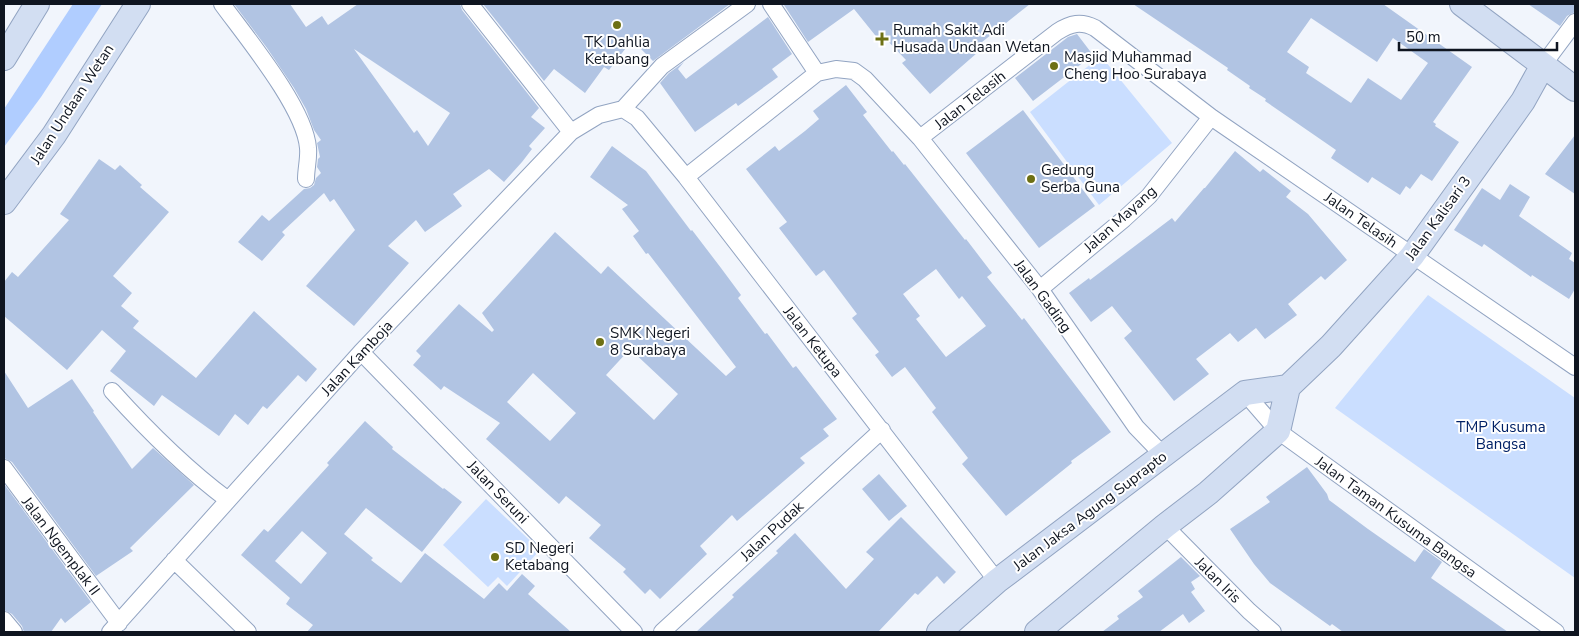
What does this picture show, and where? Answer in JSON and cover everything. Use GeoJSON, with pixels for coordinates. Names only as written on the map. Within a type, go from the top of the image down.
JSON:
{"type":"FeatureCollection","features":[{"type":"Feature","properties":{"kind":"street"},"geometry":{"type":"LineString","coordinates":[[4,58],[37,4]]}},
{"type":"Feature","properties":{"kind":"street","name":"Jalan Undaan Wetan"},"geometry":{"type":"LineString","coordinates":[[4,202],[54,135],[138,4]]}},
{"type":"Feature","properties":{"kind":"street"},"geometry":{"type":"LineString","coordinates":[[222,4],[287,97],[302,124],[308,148],[306,179]]}},
{"type":"Feature","properties":{"kind":"street"},"geometry":{"type":"LineString","coordinates":[[470,4],[571,132]]}},
{"type":"Feature","properties":{"kind":"street"},"geometry":{"type":"LineString","coordinates":[[623,109],[662,66],[747,4]]}},
{"type":"Feature","properties":{"kind":"street"},"geometry":{"type":"LineString","coordinates":[[686,177],[816,73],[771,4]]}},
{"type":"Feature","properties":{"kind":"street"},"geometry":{"type":"LineString","coordinates":[[1462,4],[1575,89]]}},
{"type":"Feature","properties":{"kind":"street"},"geometry":{"type":"LineString","coordinates":[[1543,65],[1575,22]]}},
{"type":"Feature","properties":{"kind":"street","name":"Jalan Telasih"},"geometry":{"type":"LineString","coordinates":[[816,73],[836,69],[854,70],[865,79],[920,138],[1057,32],[1074,23],[1086,24],[1095,28],[1211,117],[1412,256]]}},
{"type":"Feature","properties":{"kind":"street","name":"Jalan Kalisari 3"},"geometry":{"type":"LineString","coordinates":[[1288,387],[1331,346],[1412,256],[1523,101],[1543,65]]}},
{"type":"Feature","properties":{"kind":"street","name":"Jalan Kamboja"},"geometry":{"type":"LineString","coordinates":[[115,627],[362,352],[571,132],[599,115],[623,109]]}},
{"type":"Feature","properties":{"kind":"street","name":"Jalan Ketupa"},"geometry":{"type":"LineString","coordinates":[[623,109],[637,118],[686,177],[997,581]]}},
{"type":"Feature","properties":{"kind":"street","name":"Jalan Mayang"},"geometry":{"type":"LineString","coordinates":[[1040,289],[1149,196],[1211,117]]}},
{"type":"Feature","properties":{"kind":"street","name":"Jalan Gading"},"geometry":{"type":"LineString","coordinates":[[920,138],[1040,289],[1136,428],[1164,456]]}},
{"type":"Feature","properties":{"kind":"street"},"geometry":{"type":"LineString","coordinates":[[1412,256],[1575,367]]}},
{"type":"Feature","properties":{"kind":"street","name":"Jalan Seruni"},"geometry":{"type":"LineString","coordinates":[[362,352],[634,632]]}},
{"type":"Feature","properties":{"kind":"street"},"geometry":{"type":"LineString","coordinates":[[1039,632],[1165,526],[1208,493],[1278,431],[1288,387],[1245,393]]}},
{"type":"Feature","properties":{"kind":"street"},"geometry":{"type":"LineString","coordinates":[[112,391],[182,463],[228,500]]}},
{"type":"Feature","properties":{"kind":"street","name":"Jalan Jaksa Agung Suprapto"},"geometry":{"type":"LineString","coordinates":[[939,632],[997,581],[1245,393]]}},
{"type":"Feature","properties":{"kind":"street","name":"Jalan Taman Kusuma Bangsa"},"geometry":{"type":"LineString","coordinates":[[1245,393],[1278,431],[1556,632]]}},
{"type":"Feature","properties":{"kind":"street","name":"Jalan Pudak"},"geometry":{"type":"LineString","coordinates":[[662,632],[882,430]]}},
{"type":"Feature","properties":{"kind":"street","name":"Jalan Ngemplak II"},"geometry":{"type":"LineString","coordinates":[[4,468],[115,627]]}},
{"type":"Feature","properties":{"kind":"street","name":"Jalan Iris"},"geometry":{"type":"LineString","coordinates":[[1165,526],[1236,598],[1273,632]]}},
{"type":"Feature","properties":{"kind":"street"},"geometry":{"type":"LineString","coordinates":[[174,560],[248,632]]}},
{"type":"Feature","properties":{"kind":"street"},"geometry":{"type":"LineString","coordinates":[[4,620],[14,632]]}},
{"type":"Feature","properties":{"kind":"green space"},"geometry":{"type":"Polygon","coordinates":[[[1101,56],[1172,143],[1099,205],[1030,112],[1101,56]]]}},
{"type":"Feature","properties":{"kind":"green space","name":"TMP Kusuma Bangsa"},"geometry":{"type":"Polygon","coordinates":[[[1428,295],[1575,398],[1575,578],[1335,408],[1428,295]]]}},
{"type":"Feature","properties":{"kind":"green space"},"geometry":{"type":"Polygon","coordinates":[[[486,499],[540,550],[507,586],[498,577],[488,587],[443,545],[486,499]]]}},
{"type":"Feature","properties":{"kind":"shaded area"},"geometry":{"type":"Polygon","coordinates":[[[73,4],[102,4],[41,97],[4,147],[4,109],[73,4]]]}},
{"type":"Feature","properties":{"kind":"building"},"geometry":{"type":"Polygon","coordinates":[[[234,4],[290,4],[306,27],[322,16],[328,25],[358,4],[460,4],[462,10],[539,108],[531,117],[545,128],[529,146],[532,149],[504,182],[489,169],[453,194],[462,206],[425,232],[416,220],[388,246],[409,263],[354,326],[306,286],[355,230],[334,199],[330,202],[324,193],[282,232],[285,235],[262,261],[238,242],[262,215],[269,221],[304,189],[314,185],[316,178],[321,173],[317,167],[320,157],[317,143],[321,140],[314,130],[306,109],[294,88],[234,4]],[[354,49],[414,133],[417,130],[428,146],[450,113],[354,49]]]}},
{"type":"Feature","properties":{"kind":"building"},"geometry":{"type":"Polygon","coordinates":[[[483,4],[730,4],[653,61],[632,40],[609,70],[604,67],[585,93],[554,69],[544,81],[483,4]]]}},
{"type":"Feature","properties":{"kind":"building"},"geometry":{"type":"Polygon","coordinates":[[[1030,4],[982,42],[985,46],[930,94],[902,63],[906,60],[883,36],[879,40],[854,9],[808,42],[784,5],[1030,4]]]}},
{"type":"Feature","properties":{"kind":"building"},"geometry":{"type":"Polygon","coordinates":[[[1133,4],[1383,4],[1472,67],[1433,122],[1436,124],[1435,126],[1459,142],[1432,181],[1421,174],[1410,189],[1406,186],[1400,195],[1372,177],[1368,183],[1331,158],[1336,150],[1265,101],[1266,99],[1227,70],[1228,68],[1133,4]],[[1311,18],[1287,52],[1309,67],[1306,73],[1351,103],[1368,78],[1401,100],[1428,63],[1393,38],[1377,62],[1311,18]]]}},
{"type":"Feature","properties":{"kind":"building"},"geometry":{"type":"Polygon","coordinates":[[[1528,4],[1575,4],[1575,12],[1567,16],[1560,26],[1528,4]]]}},
{"type":"Feature","properties":{"kind":"building"},"geometry":{"type":"Polygon","coordinates":[[[768,17],[792,54],[772,69],[778,77],[738,106],[736,103],[695,132],[660,83],[669,73],[684,62],[678,69],[686,79],[768,17]]]}},
{"type":"Feature","properties":{"kind":"building","name":"Masjid Muhammad Cheng Hoo Surabaya"},"geometry":{"type":"Polygon","coordinates":[[[1077,34],[1093,55],[1033,101],[1015,78],[1068,37],[1077,34]]]}},
{"type":"Feature","properties":{"kind":"building"},"geometry":{"type":"Polygon","coordinates":[[[846,85],[867,112],[863,115],[966,239],[992,273],[987,277],[1022,320],[1024,318],[1111,432],[1071,461],[1072,463],[1006,516],[962,464],[968,458],[932,412],[936,408],[905,367],[892,377],[875,355],[879,352],[852,318],[857,314],[824,270],[816,276],[779,228],[787,222],[746,169],[775,146],[779,151],[819,119],[813,111],[846,85]],[[936,269],[903,294],[920,316],[916,319],[946,357],[986,326],[962,296],[959,299],[936,269]]]}},
{"type":"Feature","properties":{"kind":"building","name":"Gedung Serba Guna"},"geometry":{"type":"Polygon","coordinates":[[[1023,110],[1095,206],[1039,248],[966,153],[1023,110]]]}},
{"type":"Feature","properties":{"kind":"building"},"geometry":{"type":"Polygon","coordinates":[[[1575,135],[1575,194],[1545,174],[1575,135]]]}},
{"type":"Feature","properties":{"kind":"building"},"geometry":{"type":"Polygon","coordinates":[[[612,146],[646,171],[741,295],[738,298],[765,334],[767,333],[793,368],[796,366],[837,419],[823,429],[829,436],[800,458],[805,463],[737,521],[732,515],[700,546],[707,554],[660,599],[650,589],[645,594],[623,572],[626,569],[589,538],[601,525],[566,496],[559,504],[486,439],[500,423],[444,386],[441,390],[413,365],[421,356],[416,351],[459,304],[492,332],[494,330],[482,313],[555,232],[601,274],[608,266],[726,376],[736,367],[633,236],[639,231],[622,209],[628,205],[590,177],[612,146]],[[630,349],[606,375],[654,420],[678,394],[630,349]],[[533,373],[507,402],[550,441],[576,413],[533,373]]]}},
{"type":"Feature","properties":{"kind":"building"},"geometry":{"type":"Polygon","coordinates":[[[1235,151],[1260,172],[1263,169],[1291,191],[1286,197],[1308,214],[1347,260],[1325,280],[1321,276],[1288,304],[1297,315],[1265,339],[1256,328],[1238,342],[1230,333],[1196,359],[1209,374],[1174,401],[1124,338],[1132,331],[1112,306],[1091,322],[1069,293],[1089,278],[1090,280],[1172,218],[1175,222],[1235,151]]]}},
{"type":"Feature","properties":{"kind":"building"},"geometry":{"type":"Polygon","coordinates":[[[99,159],[115,170],[120,165],[142,185],[140,187],[169,212],[113,276],[132,293],[121,306],[139,321],[133,328],[196,378],[254,311],[317,369],[306,382],[298,375],[267,409],[263,406],[248,425],[235,414],[219,436],[162,395],[154,406],[110,371],[126,351],[102,330],[67,370],[4,316],[4,282],[12,272],[18,277],[69,220],[60,214],[99,159]]]}},
{"type":"Feature","properties":{"kind":"building"},"geometry":{"type":"Polygon","coordinates":[[[1510,184],[1530,197],[1519,216],[1572,253],[1569,259],[1575,263],[1575,289],[1569,299],[1532,275],[1531,277],[1484,244],[1482,247],[1454,230],[1482,188],[1500,200],[1510,184]]]}},
{"type":"Feature","properties":{"kind":"building"},"geometry":{"type":"Polygon","coordinates":[[[4,371],[28,408],[72,379],[132,469],[153,448],[194,485],[130,548],[133,551],[96,576],[12,462],[4,458],[4,371]]]}},
{"type":"Feature","properties":{"kind":"building"},"geometry":{"type":"Polygon","coordinates":[[[365,421],[393,447],[392,449],[462,502],[422,552],[366,508],[344,534],[373,558],[371,560],[401,583],[425,553],[484,599],[499,583],[507,591],[522,574],[535,586],[528,594],[571,632],[307,632],[313,625],[286,604],[290,598],[241,555],[264,529],[268,532],[329,465],[327,463],[365,421]],[[302,531],[275,561],[301,584],[327,553],[302,531]]]}},
{"type":"Feature","properties":{"kind":"building"},"geometry":{"type":"Polygon","coordinates":[[[1307,467],[1327,494],[1329,500],[1368,529],[1415,562],[1424,549],[1442,562],[1431,578],[1508,632],[1343,632],[1332,624],[1330,626],[1270,583],[1254,564],[1230,529],[1270,502],[1266,497],[1307,467]]]}},
{"type":"Feature","properties":{"kind":"building"},"geometry":{"type":"Polygon","coordinates":[[[879,474],[907,506],[889,521],[862,489],[879,474]]]}},
{"type":"Feature","properties":{"kind":"building"},"geometry":{"type":"Polygon","coordinates":[[[4,484],[91,602],[65,623],[61,618],[51,632],[24,632],[22,626],[12,614],[4,610],[4,484]]]}},
{"type":"Feature","properties":{"kind":"building"},"geometry":{"type":"Polygon","coordinates":[[[901,517],[956,572],[944,584],[937,576],[918,595],[915,593],[878,632],[696,632],[734,597],[732,595],[778,553],[776,551],[795,533],[846,589],[874,559],[866,552],[901,517]]]}},
{"type":"Feature","properties":{"kind":"building"},"geometry":{"type":"Polygon","coordinates":[[[1181,557],[1200,576],[1191,582],[1195,589],[1191,592],[1205,611],[1189,623],[1183,614],[1159,632],[1102,632],[1119,619],[1117,616],[1143,597],[1138,591],[1181,557]]]}},
{"type":"Feature","properties":{"kind":"place","name":"TK Dahlia Ketabang"},"geometry":{"type":"Point","coordinates":[617,25]}},
{"type":"Feature","properties":{"kind":"place","name":"Rumah Sakit Adi Husada Undaan Wetan"},"geometry":{"type":"Point","coordinates":[882,39]}},
{"type":"Feature","properties":{"kind":"place","name":"Masjid Muhammad Cheng Hoo Surabaya"},"geometry":{"type":"Point","coordinates":[1054,66]}},
{"type":"Feature","properties":{"kind":"place","name":"Gedung Serba Guna"},"geometry":{"type":"Point","coordinates":[1031,179]}},
{"type":"Feature","properties":{"kind":"place","name":"SMK Negeri 8 Surabaya"},"geometry":{"type":"Point","coordinates":[600,342]}},
{"type":"Feature","properties":{"kind":"place","name":"SD Negeri Ketabang"},"geometry":{"type":"Point","coordinates":[495,557]}}]}
